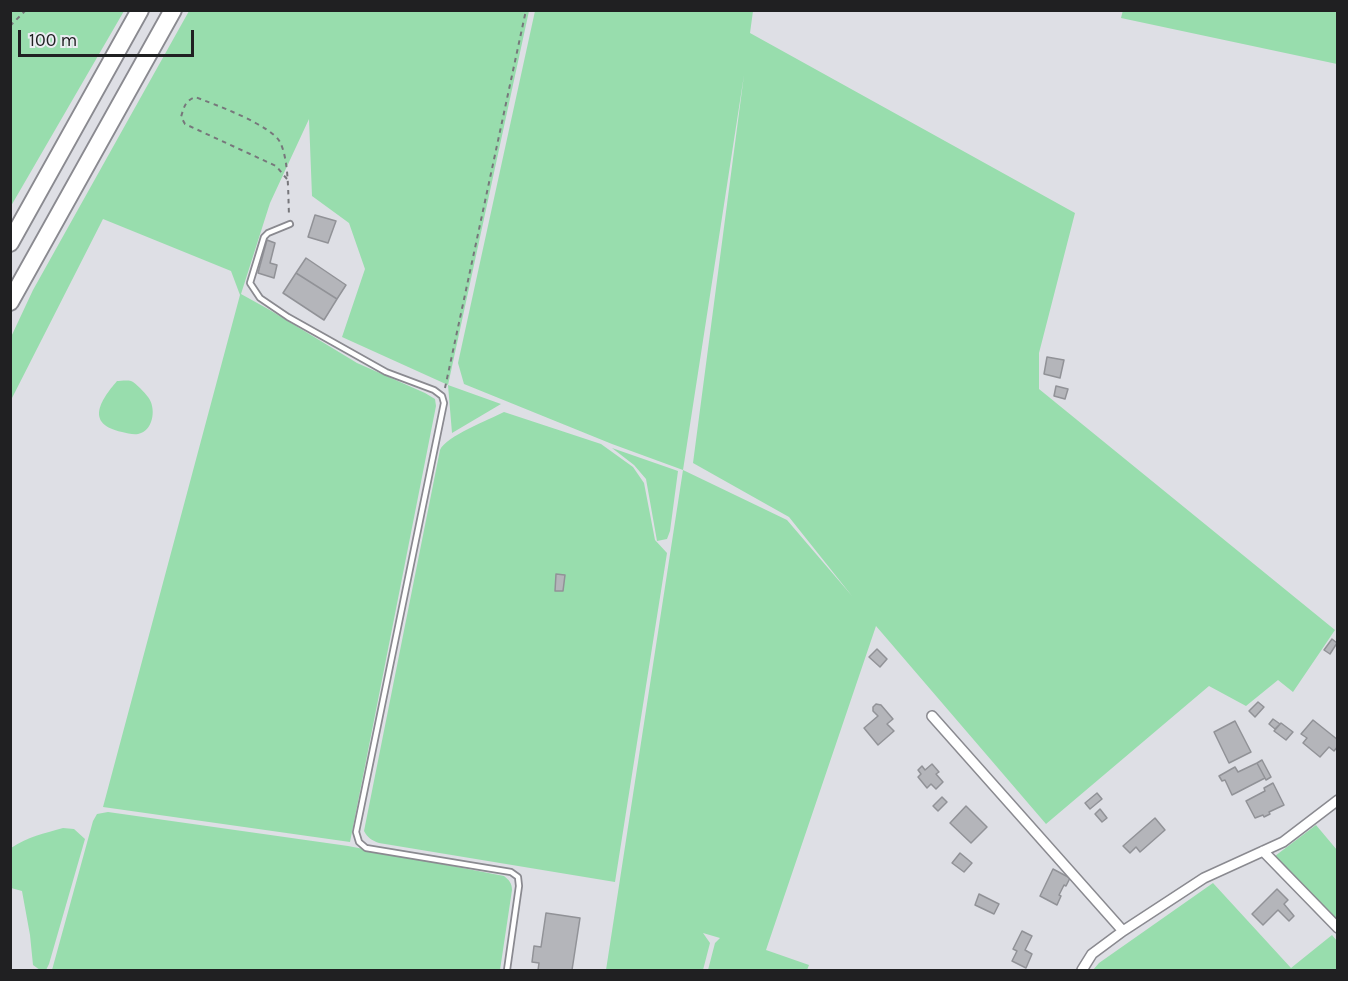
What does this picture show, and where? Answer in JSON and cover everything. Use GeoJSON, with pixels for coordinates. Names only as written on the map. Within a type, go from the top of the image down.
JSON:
{"type":"FeatureCollection","features":[{"type":"Feature","properties":{"kind":"highway"},"geometry":{"type":"LineString","coordinates":[[12,241],[140,10]]}},
{"type":"Feature","properties":{"kind":"highway"},"geometry":{"type":"LineString","coordinates":[[10,302],[173,10]]}},
{"type":"Feature","properties":{"kind":"highway"},"geometry":{"type":"LineString","coordinates":[[10,315],[38,253]]}},
{"type":"Feature","properties":{"kind":"street"},"geometry":{"type":"LineString","coordinates":[[932,716],[1123,931]]}},
{"type":"Feature","properties":{"kind":"street"},"geometry":{"type":"LineString","coordinates":[[1082,970],[1092,954],[1123,931],[1204,878],[1283,842],[1338,800]]}},
{"type":"Feature","properties":{"kind":"street"},"geometry":{"type":"LineString","coordinates":[[1263,852],[1338,928]]}},
{"type":"Feature","properties":{"kind":"lane"},"geometry":{"type":"LineString","coordinates":[[290,224],[264,237],[250,283],[260,298],[288,317],[371,364],[434,390],[441,396],[444,403],[356,832],[358,842],[366,848],[511,872],[518,877],[519,886],[507,970]]}},
{"type":"Feature","properties":{"kind":"path"},"geometry":{"type":"LineString","coordinates":[[10,26],[26,10]]}},
{"type":"Feature","properties":{"kind":"path"},"geometry":{"type":"LineString","coordinates":[[444,403],[446,380],[526,10]]}},
{"type":"Feature","properties":{"kind":"path"},"geometry":{"type":"LineString","coordinates":[[287,179],[276,166],[185,124],[181,117],[184,105],[189,99],[195,97],[260,125],[279,140],[283,150],[287,179],[290,224]]}},
{"type":"Feature","properties":{"kind":"green space"},"geometry":{"type":"Polygon","coordinates":[[[1123,10],[1337,11],[1337,64],[1121,18],[1123,10]]]}},
{"type":"Feature","properties":{"kind":"green space"},"geometry":{"type":"Polygon","coordinates":[[[10,11],[124,11],[11,206],[10,11]]]}},
{"type":"Feature","properties":{"kind":"green space"},"geometry":{"type":"Polygon","coordinates":[[[189,11],[529,11],[448,385],[342,337],[365,269],[349,223],[312,196],[309,119],[270,203],[241,294],[357,363],[435,399],[436,406],[350,842],[103,807],[240,295],[231,271],[103,219],[11,400],[11,337],[33,290],[189,11]]]}},
{"type":"Feature","properties":{"kind":"green space"},"geometry":{"type":"Polygon","coordinates":[[[535,11],[753,11],[750,33],[1075,213],[1039,353],[1039,389],[1335,630],[1293,692],[1278,680],[1246,706],[1209,686],[1046,824],[876,626],[766,950],[809,965],[807,970],[708,970],[715,943],[720,938],[703,933],[710,943],[703,970],[606,970],[683,470],[464,384],[458,363],[535,11]],[[744,75],[683,470],[787,520],[852,596],[789,517],[693,463],[744,75]]]}},
{"type":"Feature","properties":{"kind":"green space"},"geometry":{"type":"Polygon","coordinates":[[[117,381],[133,382],[151,401],[153,411],[151,422],[149,427],[141,433],[132,434],[110,428],[100,418],[101,404],[117,381]]]}},
{"type":"Feature","properties":{"kind":"green space"},"geometry":{"type":"Polygon","coordinates":[[[448,385],[501,404],[452,433],[448,385]]]}},
{"type":"Feature","properties":{"kind":"green space"},"geometry":{"type":"Polygon","coordinates":[[[504,412],[601,444],[633,467],[644,483],[655,540],[667,553],[615,882],[379,843],[364,831],[440,450],[450,439],[504,412]]]}},
{"type":"Feature","properties":{"kind":"green space"},"geometry":{"type":"Polygon","coordinates":[[[612,448],[678,471],[667,539],[657,541],[646,479],[634,465],[612,448]]]}},
{"type":"Feature","properties":{"kind":"green space"},"geometry":{"type":"Polygon","coordinates":[[[108,812],[348,846],[504,876],[510,882],[512,890],[500,970],[52,970],[93,821],[97,814],[108,812]]]}},
{"type":"Feature","properties":{"kind":"green space"},"geometry":{"type":"Polygon","coordinates":[[[1316,825],[1337,850],[1337,921],[1275,856],[1316,825]]]}},
{"type":"Feature","properties":{"kind":"green space"},"geometry":{"type":"Polygon","coordinates":[[[63,828],[74,829],[85,839],[49,964],[46,970],[40,970],[33,965],[22,891],[11,888],[11,848],[30,838],[63,828]]]}},
{"type":"Feature","properties":{"kind":"green space"},"geometry":{"type":"Polygon","coordinates":[[[1213,883],[1291,968],[1332,935],[1337,941],[1337,970],[1093,970],[1099,963],[1213,883]]]}},
{"type":"Feature","properties":{"kind":"building"},"geometry":{"type":"Polygon","coordinates":[[[315,215],[336,221],[328,243],[308,237],[315,215]]]}},
{"type":"Feature","properties":{"kind":"building"},"geometry":{"type":"Polygon","coordinates":[[[267,240],[275,243],[270,263],[277,265],[274,278],[258,273],[267,240]]]}},
{"type":"Feature","properties":{"kind":"building"},"geometry":{"type":"Polygon","coordinates":[[[306,258],[346,285],[337,299],[296,273],[306,258]]]}},
{"type":"Feature","properties":{"kind":"building"},"geometry":{"type":"Polygon","coordinates":[[[296,273],[337,299],[324,320],[283,293],[296,273]]]}},
{"type":"Feature","properties":{"kind":"building"},"geometry":{"type":"Polygon","coordinates":[[[1047,357],[1064,360],[1060,378],[1044,374],[1047,357]]]}},
{"type":"Feature","properties":{"kind":"building"},"geometry":{"type":"Polygon","coordinates":[[[1056,386],[1068,389],[1065,399],[1054,396],[1056,386]]]}},
{"type":"Feature","properties":{"kind":"building"},"geometry":{"type":"Polygon","coordinates":[[[556,574],[565,575],[563,591],[555,591],[556,574]]]}},
{"type":"Feature","properties":{"kind":"building"},"geometry":{"type":"Polygon","coordinates":[[[1332,639],[1337,643],[1330,654],[1324,650],[1332,639]]]}},
{"type":"Feature","properties":{"kind":"building"},"geometry":{"type":"Polygon","coordinates":[[[877,649],[887,659],[880,667],[869,657],[877,649]]]}},
{"type":"Feature","properties":{"kind":"building"},"geometry":{"type":"Polygon","coordinates":[[[1258,702],[1264,707],[1255,717],[1249,711],[1258,702]]]}},
{"type":"Feature","properties":{"kind":"building"},"geometry":{"type":"Polygon","coordinates":[[[876,704],[881,705],[893,719],[887,724],[894,731],[878,745],[864,728],[878,716],[873,711],[876,704]]]}},
{"type":"Feature","properties":{"kind":"building"},"geometry":{"type":"Polygon","coordinates":[[[1273,719],[1280,724],[1275,729],[1269,724],[1273,719]]]}},
{"type":"Feature","properties":{"kind":"building"},"geometry":{"type":"Polygon","coordinates":[[[1313,720],[1338,740],[1338,746],[1334,751],[1329,747],[1320,757],[1303,743],[1307,738],[1301,734],[1313,720]]]}},
{"type":"Feature","properties":{"kind":"building"},"geometry":{"type":"Polygon","coordinates":[[[1235,721],[1251,752],[1229,763],[1214,732],[1235,721]]]}},
{"type":"Feature","properties":{"kind":"building"},"geometry":{"type":"Polygon","coordinates":[[[1281,723],[1293,732],[1286,740],[1274,731],[1281,723]]]}},
{"type":"Feature","properties":{"kind":"building"},"geometry":{"type":"Polygon","coordinates":[[[1262,760],[1271,777],[1266,780],[1257,763],[1262,760]]]}},
{"type":"Feature","properties":{"kind":"building"},"geometry":{"type":"Polygon","coordinates":[[[1257,763],[1265,778],[1232,795],[1225,780],[1222,781],[1219,776],[1235,767],[1238,772],[1257,763]]]}},
{"type":"Feature","properties":{"kind":"building"},"geometry":{"type":"Polygon","coordinates":[[[932,764],[939,772],[936,774],[943,782],[936,789],[931,784],[927,788],[918,777],[921,774],[918,770],[922,766],[925,770],[932,764]]]}},
{"type":"Feature","properties":{"kind":"building"},"geometry":{"type":"Polygon","coordinates":[[[1273,783],[1284,805],[1264,817],[1263,815],[1255,818],[1246,801],[1265,791],[1264,788],[1273,783]]]}},
{"type":"Feature","properties":{"kind":"building"},"geometry":{"type":"Polygon","coordinates":[[[1097,793],[1102,799],[1090,809],[1085,803],[1097,793]]]}},
{"type":"Feature","properties":{"kind":"building"},"geometry":{"type":"Polygon","coordinates":[[[942,797],[947,802],[938,811],[933,806],[942,797]]]}},
{"type":"Feature","properties":{"kind":"building"},"geometry":{"type":"Polygon","coordinates":[[[966,806],[987,827],[971,843],[950,823],[966,806]]]}},
{"type":"Feature","properties":{"kind":"building"},"geometry":{"type":"Polygon","coordinates":[[[1100,809],[1107,818],[1102,822],[1095,814],[1100,809]]]}},
{"type":"Feature","properties":{"kind":"building"},"geometry":{"type":"Polygon","coordinates":[[[1155,818],[1165,830],[1140,852],[1136,847],[1130,853],[1123,846],[1155,818]]]}},
{"type":"Feature","properties":{"kind":"building"},"geometry":{"type":"Polygon","coordinates":[[[960,853],[972,863],[964,872],[952,863],[960,853]]]}},
{"type":"Feature","properties":{"kind":"building"},"geometry":{"type":"Polygon","coordinates":[[[1053,869],[1070,878],[1059,895],[1061,896],[1057,905],[1040,896],[1053,869]]]}},
{"type":"Feature","properties":{"kind":"building"},"geometry":{"type":"Polygon","coordinates":[[[1277,889],[1288,900],[1284,904],[1294,916],[1289,921],[1278,910],[1263,925],[1252,914],[1277,889]]]}},
{"type":"Feature","properties":{"kind":"building"},"geometry":{"type":"Polygon","coordinates":[[[979,894],[999,904],[994,914],[975,905],[979,894]]]}},
{"type":"Feature","properties":{"kind":"building"},"geometry":{"type":"Polygon","coordinates":[[[546,913],[580,918],[572,970],[538,970],[539,963],[532,962],[534,946],[541,947],[546,913]]]}},
{"type":"Feature","properties":{"kind":"building"},"geometry":{"type":"Polygon","coordinates":[[[1022,931],[1032,936],[1025,950],[1032,954],[1026,968],[1012,961],[1017,951],[1013,949],[1022,931]]]}}]}
